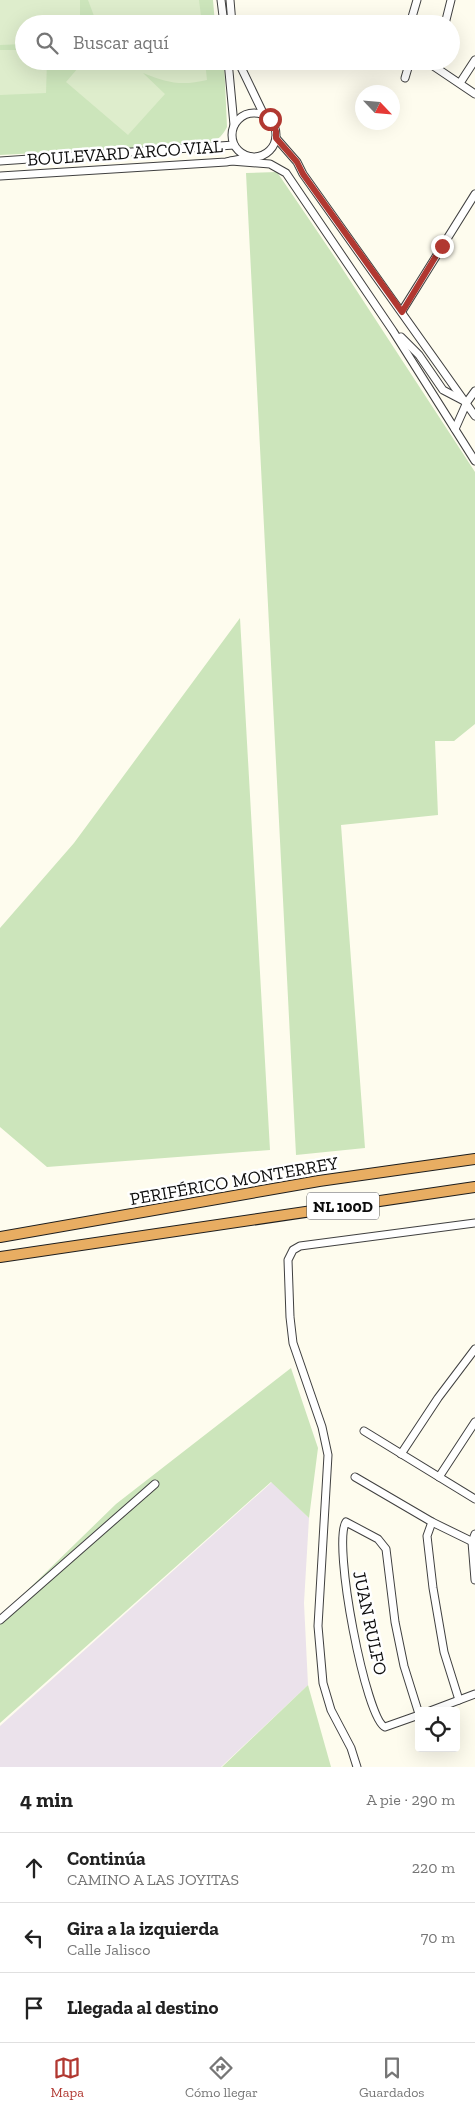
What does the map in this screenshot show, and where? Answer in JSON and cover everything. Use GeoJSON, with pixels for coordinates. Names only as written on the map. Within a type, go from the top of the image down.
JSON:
{"type":"FeatureCollection","features":[{"type":"Feature","properties":{"kind":"highway","name":"PERIFÉRICO MONTERREY"},"geometry":{"type":"LineString","coordinates":[[0,1237],[319,1181],[475,1159]]}},
{"type":"Feature","properties":{"kind":"highway","name":"NL 100D"},"geometry":{"type":"LineString","coordinates":[[0,1257],[475,1187]]}},
{"type":"Feature","properties":{"kind":"street"},"geometry":{"type":"LineString","coordinates":[[220,0],[220,15]]}},
{"type":"Feature","properties":{"kind":"street"},"geometry":{"type":"LineString","coordinates":[[220,0],[222,15]]}},
{"type":"Feature","properties":{"kind":"street"},"geometry":{"type":"LineString","coordinates":[[230,0],[231,15]]}},
{"type":"Feature","properties":{"kind":"street"},"geometry":{"type":"LineString","coordinates":[[413,15],[417,0]]}},
{"type":"Feature","properties":{"kind":"street"},"geometry":{"type":"LineString","coordinates":[[447,15],[451,0]]}},
{"type":"Feature","properties":{"kind":"street"},"geometry":{"type":"LineString","coordinates":[[460,84],[475,60]]}},
{"type":"Feature","properties":{"kind":"street"},"geometry":{"type":"LineString","coordinates":[[229,70],[234,145],[238,150],[250,156],[264,154],[270,150],[276,138]]}},
{"type":"Feature","properties":{"kind":"street"},"geometry":{"type":"LineString","coordinates":[[242,70],[264,115],[274,125],[276,138],[297,162],[303,174],[475,416]]}},
{"type":"Feature","properties":{"kind":"street"},"geometry":{"type":"LineString","coordinates":[[405,78],[407,70]]}},
{"type":"Feature","properties":{"kind":"street"},"geometry":{"type":"LineString","coordinates":[[442,70],[475,94]]}},
{"type":"Feature","properties":{"kind":"street"},"geometry":{"type":"LineString","coordinates":[[234,124],[244,115],[258,113],[264,115]]}},
{"type":"Feature","properties":{"kind":"street","name":"BOULEVARD ARCO VIAL"},"geometry":{"type":"LineString","coordinates":[[0,161],[234,145]]}},
{"type":"Feature","properties":{"kind":"street","name":"BOULEVARD ARCO VIAL"},"geometry":{"type":"LineString","coordinates":[[0,176],[232,161],[250,156]]}},
{"type":"Feature","properties":{"kind":"street"},"geometry":{"type":"LineString","coordinates":[[232,161],[270,164],[286,173],[394,331],[475,460]]}},
{"type":"Feature","properties":{"kind":"street"},"geometry":{"type":"LineString","coordinates":[[402,312],[475,194]]}},
{"type":"Feature","properties":{"kind":"street"},"geometry":{"type":"LineString","coordinates":[[394,331],[419,355],[443,390],[466,402],[475,402]]}},
{"type":"Feature","properties":{"kind":"street"},"geometry":{"type":"LineString","coordinates":[[456,430],[466,402],[475,391]]}},
{"type":"Feature","properties":{"kind":"street"},"geometry":{"type":"LineString","coordinates":[[357,1767],[351,1748],[332,1710],[323,1683],[318,1626],[328,1455],[322,1427],[293,1343],[288,1260],[293,1250],[300,1246],[475,1223]]}},
{"type":"Feature","properties":{"kind":"street"},"geometry":{"type":"LineString","coordinates":[[401,1454],[438,1398],[475,1349]]}},
{"type":"Feature","properties":{"kind":"street"},"geometry":{"type":"LineString","coordinates":[[439,1477],[475,1422]]}},
{"type":"Feature","properties":{"kind":"street"},"geometry":{"type":"LineString","coordinates":[[364,1431],[475,1499]]}},
{"type":"Feature","properties":{"kind":"street"},"geometry":{"type":"LineString","coordinates":[[355,1477],[432,1522],[474,1540],[475,1580]]}},
{"type":"Feature","properties":{"kind":"street"},"geometry":{"type":"LineString","coordinates":[[0,1620],[155,1484]]}},
{"type":"Feature","properties":{"kind":"street","name":"JUAN RULFO"},"geometry":{"type":"LineString","coordinates":[[346,1522],[378,1539],[386,1549],[395,1622],[404,1666],[419,1714],[385,1727],[378,1722],[364,1675],[347,1599],[342,1548],[346,1522]]}},
{"type":"Feature","properties":{"kind":"street"},"geometry":{"type":"LineString","coordinates":[[432,1522],[427,1536],[433,1588],[444,1652],[459,1700]]}},
{"type":"Feature","properties":{"kind":"street"},"geometry":{"type":"LineString","coordinates":[[441,1707],[475,1694]]}},
{"type":"Feature","properties":{"kind":"shaded area"},"geometry":{"type":"Polygon","coordinates":[[[272,1482],[309,1518],[304,1603],[308,1685],[221,1767],[0,1767],[0,1726],[272,1482]]]}},
{"type":"Feature","properties":{"kind":"green space"},"geometry":{"type":"Polygon","coordinates":[[[0,0],[213,0],[214,15],[15,15],[15,70],[224,70],[227,127],[221,136],[205,144],[0,155],[0,0]]]}},
{"type":"Feature","properties":{"kind":"green space"},"geometry":{"type":"Polygon","coordinates":[[[0,0],[80,0],[80,15],[15,15],[15,44],[0,45],[0,0]]]}},
{"type":"Feature","properties":{"kind":"green space"},"geometry":{"type":"Polygon","coordinates":[[[88,0],[199,0],[201,15],[94,15],[88,0]]]}},
{"type":"Feature","properties":{"kind":"green space"},"geometry":{"type":"Polygon","coordinates":[[[0,50],[15,50],[15,70],[47,70],[46,93],[0,95],[0,50]]]}},
{"type":"Feature","properties":{"kind":"green space"},"geometry":{"type":"Polygon","coordinates":[[[76,70],[206,70],[207,80],[182,83],[160,79],[143,73],[165,94],[128,135],[66,82],[76,70]]]}},
{"type":"Feature","properties":{"kind":"green space"},"geometry":{"type":"Polygon","coordinates":[[[277,172],[475,472],[475,724],[454,741],[435,741],[438,815],[341,825],[365,1148],[296,1155],[246,173],[277,172]]]}},
{"type":"Feature","properties":{"kind":"green space"},"geometry":{"type":"Polygon","coordinates":[[[240,618],[270,1150],[47,1167],[0,1127],[0,928],[74,843],[240,618]]]}},
{"type":"Feature","properties":{"kind":"green space"},"geometry":{"type":"Polygon","coordinates":[[[291,1368],[318,1448],[309,1518],[271,1482],[0,1723],[0,1617],[116,1504],[291,1368]]]}},
{"type":"Feature","properties":{"kind":"green space"},"geometry":{"type":"Polygon","coordinates":[[[308,1685],[331,1767],[222,1767],[308,1685]]]}},
{"type":"Feature","properties":{"kind":"route"},"geometry":{"type":"LineString","coordinates":[[270,119],[276,131],[276,138],[297,162],[303,174],[402,312],[442,246]]}}]}
